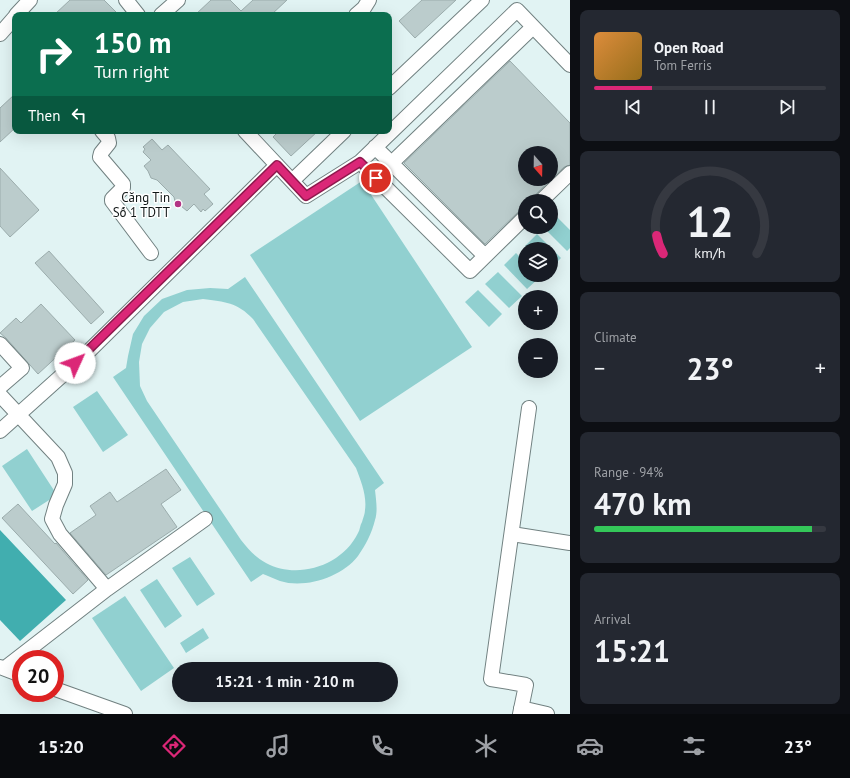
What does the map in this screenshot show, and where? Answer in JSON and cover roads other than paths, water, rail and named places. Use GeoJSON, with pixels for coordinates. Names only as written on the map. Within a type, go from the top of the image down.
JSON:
{"type":"FeatureCollection","features":[{"type":"Feature","properties":{"kind":"street"},"geometry":{"type":"LineString","coordinates":[[20,12],[30,0]]}},
{"type":"Feature","properties":{"kind":"street"},"geometry":{"type":"LineString","coordinates":[[126,0],[136,12]]}},
{"type":"Feature","properties":{"kind":"street"},"geometry":{"type":"LineString","coordinates":[[164,12],[178,0]]}},
{"type":"Feature","properties":{"kind":"street"},"geometry":{"type":"LineString","coordinates":[[359,12],[369,0]]}},
{"type":"Feature","properties":{"kind":"street"},"geometry":{"type":"LineString","coordinates":[[392,85],[482,0]]}},
{"type":"Feature","properties":{"kind":"street"},"geometry":{"type":"LineString","coordinates":[[392,131],[517,10],[570,66]]}},
{"type":"Feature","properties":{"kind":"street"},"geometry":{"type":"LineString","coordinates":[[0,34],[12,20]]}},
{"type":"Feature","properties":{"kind":"street"},"geometry":{"type":"LineString","coordinates":[[376,178],[533,27]]}},
{"type":"Feature","properties":{"kind":"street"},"geometry":{"type":"LineString","coordinates":[[105,134],[108,138],[109,143],[101,153],[100,157],[123,184],[123,188],[112,199],[112,201],[151,253]]}},
{"type":"Feature","properties":{"kind":"street"},"geometry":{"type":"LineString","coordinates":[[248,134],[306,196],[360,162],[388,134]]}},
{"type":"Feature","properties":{"kind":"street"},"geometry":{"type":"LineString","coordinates":[[292,181],[341,134]]}},
{"type":"Feature","properties":{"kind":"street"},"geometry":{"type":"LineString","coordinates":[[375,147],[485,256]]}},
{"type":"Feature","properties":{"kind":"street"},"geometry":{"type":"LineString","coordinates":[[360,162],[470,271],[518,224]]}},
{"type":"Feature","properties":{"kind":"street"},"geometry":{"type":"LineString","coordinates":[[0,431],[86,352],[277,165]]}},
{"type":"Feature","properties":{"kind":"street"},"geometry":{"type":"LineString","coordinates":[[548,194],[570,172]]}},
{"type":"Feature","properties":{"kind":"street"},"geometry":{"type":"LineString","coordinates":[[407,209],[422,194]]}},
{"type":"Feature","properties":{"kind":"street"},"geometry":{"type":"LineString","coordinates":[[438,239],[453,224]]}},
{"type":"Feature","properties":{"kind":"street"},"geometry":{"type":"LineString","coordinates":[[0,344],[22,368],[0,387]]}},
{"type":"Feature","properties":{"kind":"street"},"geometry":{"type":"LineString","coordinates":[[0,395],[58,457],[65,472],[65,484],[52,519],[60,534],[107,589]]}},
{"type":"Feature","properties":{"kind":"street"},"geometry":{"type":"LineString","coordinates":[[529,408],[491,679],[526,685],[520,711],[547,714]]}},
{"type":"Feature","properties":{"kind":"street"},"geometry":{"type":"LineString","coordinates":[[2,667],[10,663],[107,589],[204,519]]}},
{"type":"Feature","properties":{"kind":"street"},"geometry":{"type":"LineString","coordinates":[[512,534],[570,543]]}},
{"type":"Feature","properties":{"kind":"street"},"geometry":{"type":"LineString","coordinates":[[2,667],[12,671]]}},
{"type":"Feature","properties":{"kind":"street"},"geometry":{"type":"LineString","coordinates":[[64,693],[107,711],[125,714]]}},
{"type":"Feature","properties":{"kind":"place","name":"Căng Tin Số 1 TDTT"},"geometry":{"type":"Point","coordinates":[178,204]}}]}
